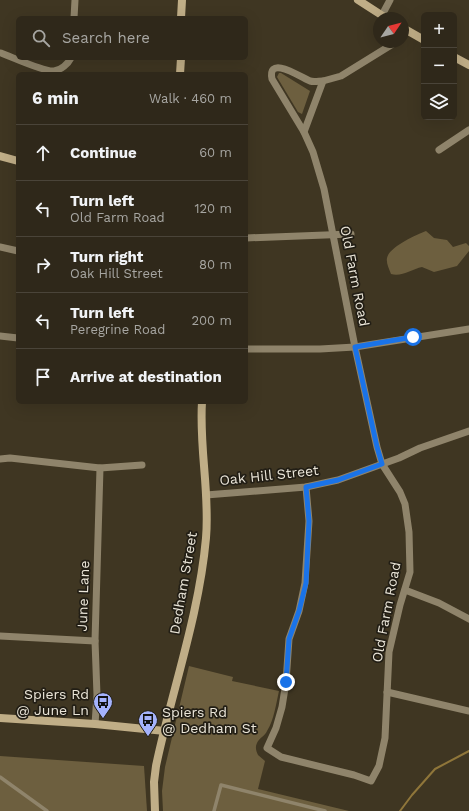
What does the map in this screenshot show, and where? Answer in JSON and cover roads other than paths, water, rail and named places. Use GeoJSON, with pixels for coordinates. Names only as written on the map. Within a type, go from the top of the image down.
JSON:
{"type":"FeatureCollection","features":[{"type":"Feature","properties":{"kind":"street"},"geometry":{"type":"LineString","coordinates":[[74,16],[75,0]]}},
{"type":"Feature","properties":{"kind":"street"},"geometry":{"type":"LineString","coordinates":[[181,16],[182,0]]}},
{"type":"Feature","properties":{"kind":"street"},"geometry":{"type":"LineString","coordinates":[[358,0],[376,12]]}},
{"type":"Feature","properties":{"kind":"street"},"geometry":{"type":"LineString","coordinates":[[386,12],[390,0]]}},
{"type":"Feature","properties":{"kind":"street"},"geometry":{"type":"LineString","coordinates":[[409,34],[421,39]]}},
{"type":"Feature","properties":{"kind":"street","name":"Old Farm Road"},"geometry":{"type":"LineString","coordinates":[[306,487],[309,521],[306,583],[299,611],[289,639],[286,682],[282,707],[276,728],[267,748],[281,757],[354,775],[371,781],[381,758],[386,729],[389,652],[410,572],[410,554],[405,504],[400,492],[382,464],[377,447],[355,347],[324,189],[313,152],[304,132],[272,79],[271,74],[273,70],[277,68],[284,68],[312,81],[323,81],[341,76],[386,48]]}},
{"type":"Feature","properties":{"kind":"street"},"geometry":{"type":"LineString","coordinates":[[1,53],[16,59]]}},
{"type":"Feature","properties":{"kind":"street"},"geometry":{"type":"LineString","coordinates":[[457,59],[469,65]]}},
{"type":"Feature","properties":{"kind":"street"},"geometry":{"type":"LineString","coordinates":[[20,60],[52,71],[63,67],[69,60]]}},
{"type":"Feature","properties":{"kind":"street"},"geometry":{"type":"LineString","coordinates":[[180,60],[180,72]]}},
{"type":"Feature","properties":{"kind":"street"},"geometry":{"type":"LineString","coordinates":[[304,132],[323,81]]}},
{"type":"Feature","properties":{"kind":"street"},"geometry":{"type":"LineString","coordinates":[[439,150],[469,130]]}},
{"type":"Feature","properties":{"kind":"street"},"geometry":{"type":"LineString","coordinates":[[0,156],[16,160]]}},
{"type":"Feature","properties":{"kind":"street"},"geometry":{"type":"LineString","coordinates":[[248,238],[352,234]]}},
{"type":"Feature","properties":{"kind":"street"},"geometry":{"type":"LineString","coordinates":[[0,247],[16,251]]}},
{"type":"Feature","properties":{"kind":"street"},"geometry":{"type":"LineString","coordinates":[[248,349],[320,349],[355,347],[469,329]]}},
{"type":"Feature","properties":{"kind":"street"},"geometry":{"type":"LineString","coordinates":[[0,336],[16,338]]}},
{"type":"Feature","properties":{"kind":"street","name":"Dedham Street"},"geometry":{"type":"LineString","coordinates":[[155,811],[154,782],[156,766],[200,580],[207,528],[202,435],[202,404]]}},
{"type":"Feature","properties":{"kind":"street","name":"Oak Hill Street"},"geometry":{"type":"LineString","coordinates":[[206,494],[306,487],[338,480],[420,448],[469,431]]}},
{"type":"Feature","properties":{"kind":"street"},"geometry":{"type":"LineString","coordinates":[[0,459],[10,458],[100,468],[142,465]]}},
{"type":"Feature","properties":{"kind":"street","name":"June Lane"},"geometry":{"type":"LineString","coordinates":[[95,724],[97,694],[95,641],[100,468]]}},
{"type":"Feature","properties":{"kind":"street"},"geometry":{"type":"LineString","coordinates":[[405,590],[439,603],[469,619]]}},
{"type":"Feature","properties":{"kind":"street"},"geometry":{"type":"LineString","coordinates":[[0,636],[95,641]]}},
{"type":"Feature","properties":{"kind":"street"},"geometry":{"type":"LineString","coordinates":[[387,692],[469,711]]}},
{"type":"Feature","properties":{"kind":"street"},"geometry":{"type":"LineString","coordinates":[[0,718],[95,724],[165,731]]}},
{"type":"Feature","properties":{"kind":"lane"},"geometry":{"type":"LineString","coordinates":[[0,777],[47,811]]}},
{"type":"Feature","properties":{"kind":"lane"},"geometry":{"type":"LineString","coordinates":[[214,811],[222,785],[325,811]]}},
{"type":"Feature","properties":{"kind":"waterway"},"geometry":{"type":"LineString","coordinates":[[400,811],[435,769],[469,751]]}},
{"type":"Feature","properties":{"kind":"place","name":"Spiers Rd @ June Ln"},"geometry":{"type":"Point","coordinates":[103,719]}},
{"type":"Feature","properties":{"kind":"place","name":"Spiers Rd @ Dedham St"},"geometry":{"type":"Point","coordinates":[148,737]}}]}
